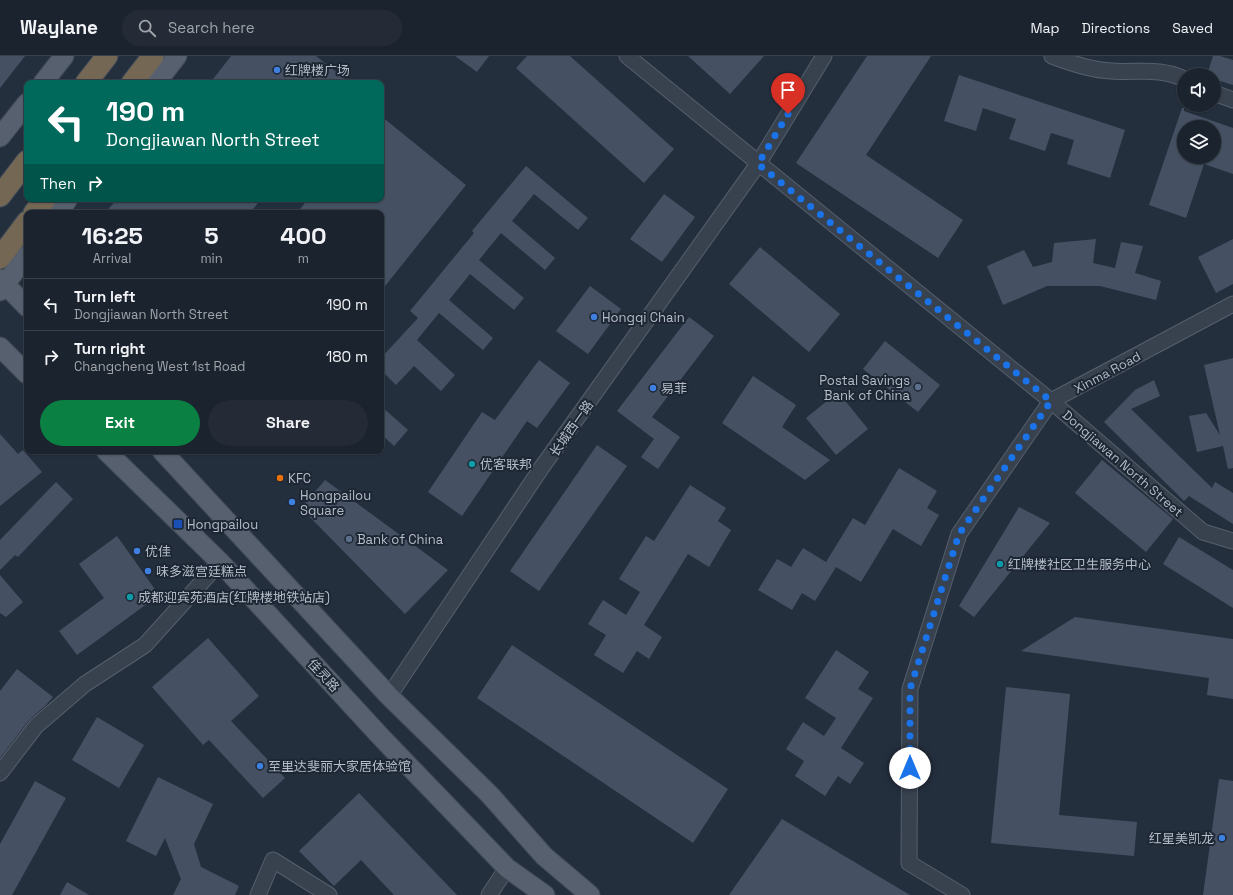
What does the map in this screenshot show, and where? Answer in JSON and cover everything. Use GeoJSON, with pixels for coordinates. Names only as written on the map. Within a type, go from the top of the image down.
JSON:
{"type":"FeatureCollection","features":[{"type":"Feature","properties":{"kind":"highway"},"geometry":{"type":"LineString","coordinates":[[88,80],[107,56]]}},
{"type":"Feature","properties":{"kind":"highway"},"geometry":{"type":"LineString","coordinates":[[134,80],[153,56]]}},
{"type":"Feature","properties":{"kind":"highway"},"geometry":{"type":"LineString","coordinates":[[0,196],[24,165]]}},
{"type":"Feature","properties":{"kind":"highway"},"geometry":{"type":"LineString","coordinates":[[36,210],[43,202]]}},
{"type":"Feature","properties":{"kind":"highway"},"geometry":{"type":"LineString","coordinates":[[0,258],[24,226]]}},
{"type":"Feature","properties":{"kind":"main road"},"geometry":{"type":"LineString","coordinates":[[45,80],[64,56]]}},
{"type":"Feature","properties":{"kind":"main road"},"geometry":{"type":"LineString","coordinates":[[158,80],[177,56]]}},
{"type":"Feature","properties":{"kind":"main road"},"geometry":{"type":"LineString","coordinates":[[0,137],[24,107]]}},
{"type":"Feature","properties":{"kind":"main road"},"geometry":{"type":"LineString","coordinates":[[24,259],[2,285],[24,304]]}},
{"type":"Feature","properties":{"kind":"main road"},"geometry":{"type":"LineString","coordinates":[[0,347],[24,371]]}},
{"type":"Feature","properties":{"kind":"main road","name":"佳灵路"},"geometry":{"type":"LineString","coordinates":[[109,454],[220,562],[380,737],[507,868],[545,895]]}},
{"type":"Feature","properties":{"kind":"main road"},"geometry":{"type":"LineString","coordinates":[[165,454],[389,696],[490,795],[544,856],[590,895]]}},
{"type":"Feature","properties":{"kind":"street","name":"Dongjiawan North Street"},"geometry":{"type":"LineString","coordinates":[[627,56],[1051,401],[1203,532],[1233,541]]}},
{"type":"Feature","properties":{"kind":"street"},"geometry":{"type":"LineString","coordinates":[[1052,56],[1074,64],[1110,71],[1150,70],[1177,76]]}},
{"type":"Feature","properties":{"kind":"street","name":"长城西一路"},"geometry":{"type":"LineString","coordinates":[[389,696],[542,468],[758,164],[817,59]]}},
{"type":"Feature","properties":{"kind":"street"},"geometry":{"type":"LineString","coordinates":[[1221,96],[1233,100]]}},
{"type":"Feature","properties":{"kind":"street","name":"Xinma Road"},"geometry":{"type":"LineString","coordinates":[[962,895],[909,863],[910,689],[959,534],[1051,401],[1233,304]]}},
{"type":"Feature","properties":{"kind":"street"},"geometry":{"type":"LineString","coordinates":[[0,773],[36,726],[85,684],[145,645],[220,562]]}},
{"type":"Feature","properties":{"kind":"street"},"geometry":{"type":"LineString","coordinates":[[258,895],[273,860],[329,895]]}},
{"type":"Feature","properties":{"kind":"street"},"geometry":{"type":"LineString","coordinates":[[489,895],[507,868]]}},
{"type":"Feature","properties":{"kind":"building"},"geometry":{"type":"Polygon","coordinates":[[[0,56],[25,56],[0,88],[0,56]]]}},
{"type":"Feature","properties":{"kind":"building","name":"红牌楼广场"},"geometry":{"type":"Polygon","coordinates":[[[231,56],[316,56],[346,80],[212,80],[231,56]]]}},
{"type":"Feature","properties":{"kind":"building"},"geometry":{"type":"Polygon","coordinates":[[[455,56],[489,56],[477,72],[455,56]]]}},
{"type":"Feature","properties":{"kind":"building"},"geometry":{"type":"Polygon","coordinates":[[[527,56],[570,56],[674,149],[644,183],[516,68],[527,56]]]}},
{"type":"Feature","properties":{"kind":"building"},"geometry":{"type":"Polygon","coordinates":[[[688,56],[764,56],[730,94],[688,56]]]}},
{"type":"Feature","properties":{"kind":"building"},"geometry":{"type":"Polygon","coordinates":[[[867,56],[931,56],[866,155],[963,220],[938,258],[796,163],[867,56]]]}},
{"type":"Feature","properties":{"kind":"building"},"geometry":{"type":"Polygon","coordinates":[[[1213,56],[1220,56],[1233,60],[1233,85],[1221,81],[1221,68],[1209,68],[1213,56]]]}},
{"type":"Feature","properties":{"kind":"building"},"geometry":{"type":"Polygon","coordinates":[[[959,75],[1125,130],[1110,178],[1067,164],[1074,140],[1051,133],[1045,151],[1009,139],[1016,119],[983,108],[976,131],[944,121],[959,75]]]}},
{"type":"Feature","properties":{"kind":"building"},"geometry":{"type":"Polygon","coordinates":[[[1181,112],[1187,112],[1210,120],[1178,120],[1181,112]]]}},
{"type":"Feature","properties":{"kind":"building"},"geometry":{"type":"Polygon","coordinates":[[[384,118],[466,185],[384,287],[384,210],[299,210],[306,202],[384,202],[384,118]]]}},
{"type":"Feature","properties":{"kind":"building"},"geometry":{"type":"Polygon","coordinates":[[[1177,123],[1177,164],[1204,164],[1186,218],[1149,205],[1177,123]]]}},
{"type":"Feature","properties":{"kind":"building"},"geometry":{"type":"Polygon","coordinates":[[[1221,124],[1233,128],[1233,174],[1204,164],[1221,164],[1221,124]]]}},
{"type":"Feature","properties":{"kind":"building"},"geometry":{"type":"Polygon","coordinates":[[[526,166],[588,218],[578,230],[534,194],[512,221],[555,258],[545,270],[501,233],[479,260],[524,298],[514,310],[470,274],[449,300],[493,338],[483,350],[439,313],[417,340],[455,375],[441,391],[414,366],[396,385],[384,373],[384,355],[418,318],[410,311],[474,233],[472,231],[526,166]]]}},
{"type":"Feature","properties":{"kind":"building"},"geometry":{"type":"Polygon","coordinates":[[[664,194],[695,217],[662,262],[630,239],[664,194]]]}},
{"type":"Feature","properties":{"kind":"building"},"geometry":{"type":"Polygon","coordinates":[[[114,202],[259,202],[252,210],[108,210],[114,202]]]}},
{"type":"Feature","properties":{"kind":"building"},"geometry":{"type":"Polygon","coordinates":[[[1096,239],[1093,263],[1115,268],[1121,242],[1143,246],[1135,273],[1161,281],[1156,300],[1100,286],[1047,286],[1003,305],[987,266],[1024,250],[1033,267],[1052,262],[1054,243],[1096,239]]]}},
{"type":"Feature","properties":{"kind":"building"},"geometry":{"type":"Polygon","coordinates":[[[1233,239],[1233,284],[1216,293],[1198,257],[1233,239]]]}},
{"type":"Feature","properties":{"kind":"building"},"geometry":{"type":"Polygon","coordinates":[[[760,247],[840,314],[809,352],[729,284],[760,247]]]}},
{"type":"Feature","properties":{"kind":"building"},"geometry":{"type":"Polygon","coordinates":[[[590,286],[621,309],[588,354],[556,331],[590,286]]]}},
{"type":"Feature","properties":{"kind":"building"},"geometry":{"type":"Polygon","coordinates":[[[689,317],[714,336],[652,417],[680,437],[658,469],[641,457],[654,439],[617,411],[689,317]]]}},
{"type":"Feature","properties":{"kind":"building"},"geometry":{"type":"Polygon","coordinates":[[[885,341],[940,385],[918,412],[863,369],[885,341]]]}},
{"type":"Feature","properties":{"kind":"building"},"geometry":{"type":"Polygon","coordinates":[[[1233,358],[1233,468],[1228,469],[1223,446],[1197,452],[1189,416],[1206,413],[1220,435],[1204,365],[1233,358]]]}},
{"type":"Feature","properties":{"kind":"building","name":"优客联邦"},"geometry":{"type":"Polygon","coordinates":[[[539,360],[570,383],[537,428],[527,421],[462,516],[428,492],[482,412],[495,420],[539,360]]]}},
{"type":"Feature","properties":{"kind":"building"},"geometry":{"type":"Polygon","coordinates":[[[753,376],[796,405],[782,427],[830,460],[805,480],[722,423],[753,376]]]}},
{"type":"Feature","properties":{"kind":"building"},"geometry":{"type":"Polygon","coordinates":[[[1154,380],[1160,396],[1131,409],[1212,488],[1215,482],[1233,493],[1233,524],[1189,496],[1184,501],[1104,422],[1135,390],[1154,380]]]}},
{"type":"Feature","properties":{"kind":"building"},"geometry":{"type":"Polygon","coordinates":[[[838,392],[868,429],[836,455],[806,418],[838,392]]]}},
{"type":"Feature","properties":{"kind":"building"},"geometry":{"type":"Polygon","coordinates":[[[384,409],[408,430],[394,446],[384,437],[384,409]]]}},
{"type":"Feature","properties":{"kind":"building"},"geometry":{"type":"Polygon","coordinates":[[[0,434],[18,454],[23,450],[24,454],[26,454],[42,472],[0,506],[0,434]]]}},
{"type":"Feature","properties":{"kind":"building"},"geometry":{"type":"Polygon","coordinates":[[[597,445],[627,466],[539,591],[510,571],[597,445]]]}},
{"type":"Feature","properties":{"kind":"building"},"geometry":{"type":"Polygon","coordinates":[[[1102,460],[1173,519],[1146,552],[1075,493],[1102,460]]]}},
{"type":"Feature","properties":{"kind":"building"},"geometry":{"type":"Polygon","coordinates":[[[899,468],[937,491],[927,508],[939,515],[921,546],[893,529],[861,582],[836,567],[815,601],[802,593],[792,610],[758,590],[777,559],[791,567],[803,548],[826,562],[853,518],[865,525],[899,468]]]}},
{"type":"Feature","properties":{"kind":"building"},"geometry":{"type":"Polygon","coordinates":[[[325,480],[448,570],[405,614],[301,508],[325,480]]]}},
{"type":"Feature","properties":{"kind":"building"},"geometry":{"type":"Polygon","coordinates":[[[56,482],[73,499],[18,557],[15,555],[0,570],[0,540],[56,482]]]}},
{"type":"Feature","properties":{"kind":"building"},"geometry":{"type":"Polygon","coordinates":[[[690,485],[726,508],[718,521],[731,530],[709,567],[688,554],[644,625],[662,637],[649,659],[637,651],[623,673],[594,655],[606,635],[588,624],[603,600],[626,615],[640,592],[619,579],[646,536],[654,541],[690,485]]]}},
{"type":"Feature","properties":{"kind":"building","name":"红牌楼社区卫生服务中心"},"geometry":{"type":"Polygon","coordinates":[[[1019,507],[1050,523],[974,617],[959,606],[1019,507]]]}},
{"type":"Feature","properties":{"kind":"building","name":"成都迎宾苑酒店(红牌楼地铁站店)"},"geometry":{"type":"Polygon","coordinates":[[[117,536],[159,595],[77,655],[59,631],[104,598],[79,564],[117,536]]]}},
{"type":"Feature","properties":{"kind":"building"},"geometry":{"type":"Polygon","coordinates":[[[1179,537],[1233,570],[1233,608],[1163,564],[1179,537]]]}},
{"type":"Feature","properties":{"kind":"building"},"geometry":{"type":"Polygon","coordinates":[[[0,575],[23,602],[6,617],[0,613],[0,575]]]}},
{"type":"Feature","properties":{"kind":"building"},"geometry":{"type":"Polygon","coordinates":[[[1075,617],[1233,639],[1233,699],[1207,695],[1209,678],[1021,651],[1075,617]]]}},
{"type":"Feature","properties":{"kind":"building"},"geometry":{"type":"Polygon","coordinates":[[[208,638],[259,696],[231,721],[285,778],[263,798],[209,740],[203,745],[152,687],[208,638]]]}},
{"type":"Feature","properties":{"kind":"building"},"geometry":{"type":"Polygon","coordinates":[[[512,645],[728,789],[693,843],[477,698],[512,645]]]}},
{"type":"Feature","properties":{"kind":"building"},"geometry":{"type":"Polygon","coordinates":[[[836,650],[869,672],[858,689],[873,698],[841,748],[864,763],[850,784],[838,776],[825,796],[795,776],[804,761],[786,749],[803,722],[824,736],[836,718],[805,698],[836,650]]]}},
{"type":"Feature","properties":{"kind":"building"},"geometry":{"type":"Polygon","coordinates":[[[17,669],[53,697],[29,720],[0,758],[0,691],[17,669]]]}},
{"type":"Feature","properties":{"kind":"building"},"geometry":{"type":"Polygon","coordinates":[[[1006,687],[1070,694],[1059,815],[1137,822],[1134,856],[991,843],[1006,687]]]}},
{"type":"Feature","properties":{"kind":"building"},"geometry":{"type":"Polygon","coordinates":[[[97,717],[144,745],[119,788],[72,760],[97,717]]]}},
{"type":"Feature","properties":{"kind":"building"},"geometry":{"type":"Polygon","coordinates":[[[158,777],[213,804],[194,844],[201,867],[239,886],[235,895],[173,895],[181,879],[165,838],[156,856],[126,841],[158,777]]]}},
{"type":"Feature","properties":{"kind":"building","name":"红星美凯龙"},"geometry":{"type":"Polygon","coordinates":[[[1219,779],[1233,781],[1233,895],[1203,895],[1219,779]]]}},
{"type":"Feature","properties":{"kind":"building"},"geometry":{"type":"Polygon","coordinates":[[[35,781],[66,798],[12,895],[0,895],[0,844],[35,781]]]}},
{"type":"Feature","properties":{"kind":"building"},"geometry":{"type":"Polygon","coordinates":[[[359,793],[457,895],[394,895],[361,860],[334,886],[299,851],[359,793]]]}},
{"type":"Feature","properties":{"kind":"building"},"geometry":{"type":"Polygon","coordinates":[[[782,819],[910,895],[729,895],[782,819]]]}},
{"type":"Feature","properties":{"kind":"building"},"geometry":{"type":"Polygon","coordinates":[[[67,882],[89,895],[60,895],[67,882]]]}},
{"type":"Feature","properties":{"kind":"place","name":"红牌楼广场"},"geometry":{"type":"Point","coordinates":[277,70]}},
{"type":"Feature","properties":{"kind":"place","name":"Hongqi Chain"},"geometry":{"type":"Point","coordinates":[594,317]}},
{"type":"Feature","properties":{"kind":"place","name":"Postal Savings Bank of China"},"geometry":{"type":"Point","coordinates":[918,387]}},
{"type":"Feature","properties":{"kind":"place","name":"易菲"},"geometry":{"type":"Point","coordinates":[653,388]}},
{"type":"Feature","properties":{"kind":"place","name":"优客联邦"},"geometry":{"type":"Point","coordinates":[472,464]}},
{"type":"Feature","properties":{"kind":"place","name":"KFC"},"geometry":{"type":"Point","coordinates":[280,478]}},
{"type":"Feature","properties":{"kind":"place","name":"Hongpailou Square"},"geometry":{"type":"Point","coordinates":[292,502]}},
{"type":"Feature","properties":{"kind":"place","name":"Hongpailou"},"geometry":{"type":"Point","coordinates":[178,524]}},
{"type":"Feature","properties":{"kind":"place","name":"Bank of China"},"geometry":{"type":"Point","coordinates":[349,539]}},
{"type":"Feature","properties":{"kind":"place","name":"优佳"},"geometry":{"type":"Point","coordinates":[137,551]}},
{"type":"Feature","properties":{"kind":"place","name":"红牌楼社区卫生服务中心"},"geometry":{"type":"Point","coordinates":[1000,564]}},
{"type":"Feature","properties":{"kind":"place","name":"味多滋宫廷糕点"},"geometry":{"type":"Point","coordinates":[148,571]}},
{"type":"Feature","properties":{"kind":"place","name":"成都迎宾苑酒店(红牌楼地铁站店)"},"geometry":{"type":"Point","coordinates":[130,597]}},
{"type":"Feature","properties":{"kind":"place","name":"至里达斐丽大家居体验馆"},"geometry":{"type":"Point","coordinates":[260,766]}},
{"type":"Feature","properties":{"kind":"place","name":"红星美凯龙"},"geometry":{"type":"Point","coordinates":[1222,838]}},
{"type":"Feature","properties":{"kind":"route"},"geometry":{"type":"LineString","coordinates":[[788,114],[758,164],[1051,401],[959,534],[910,689],[910,768]]}}]}
